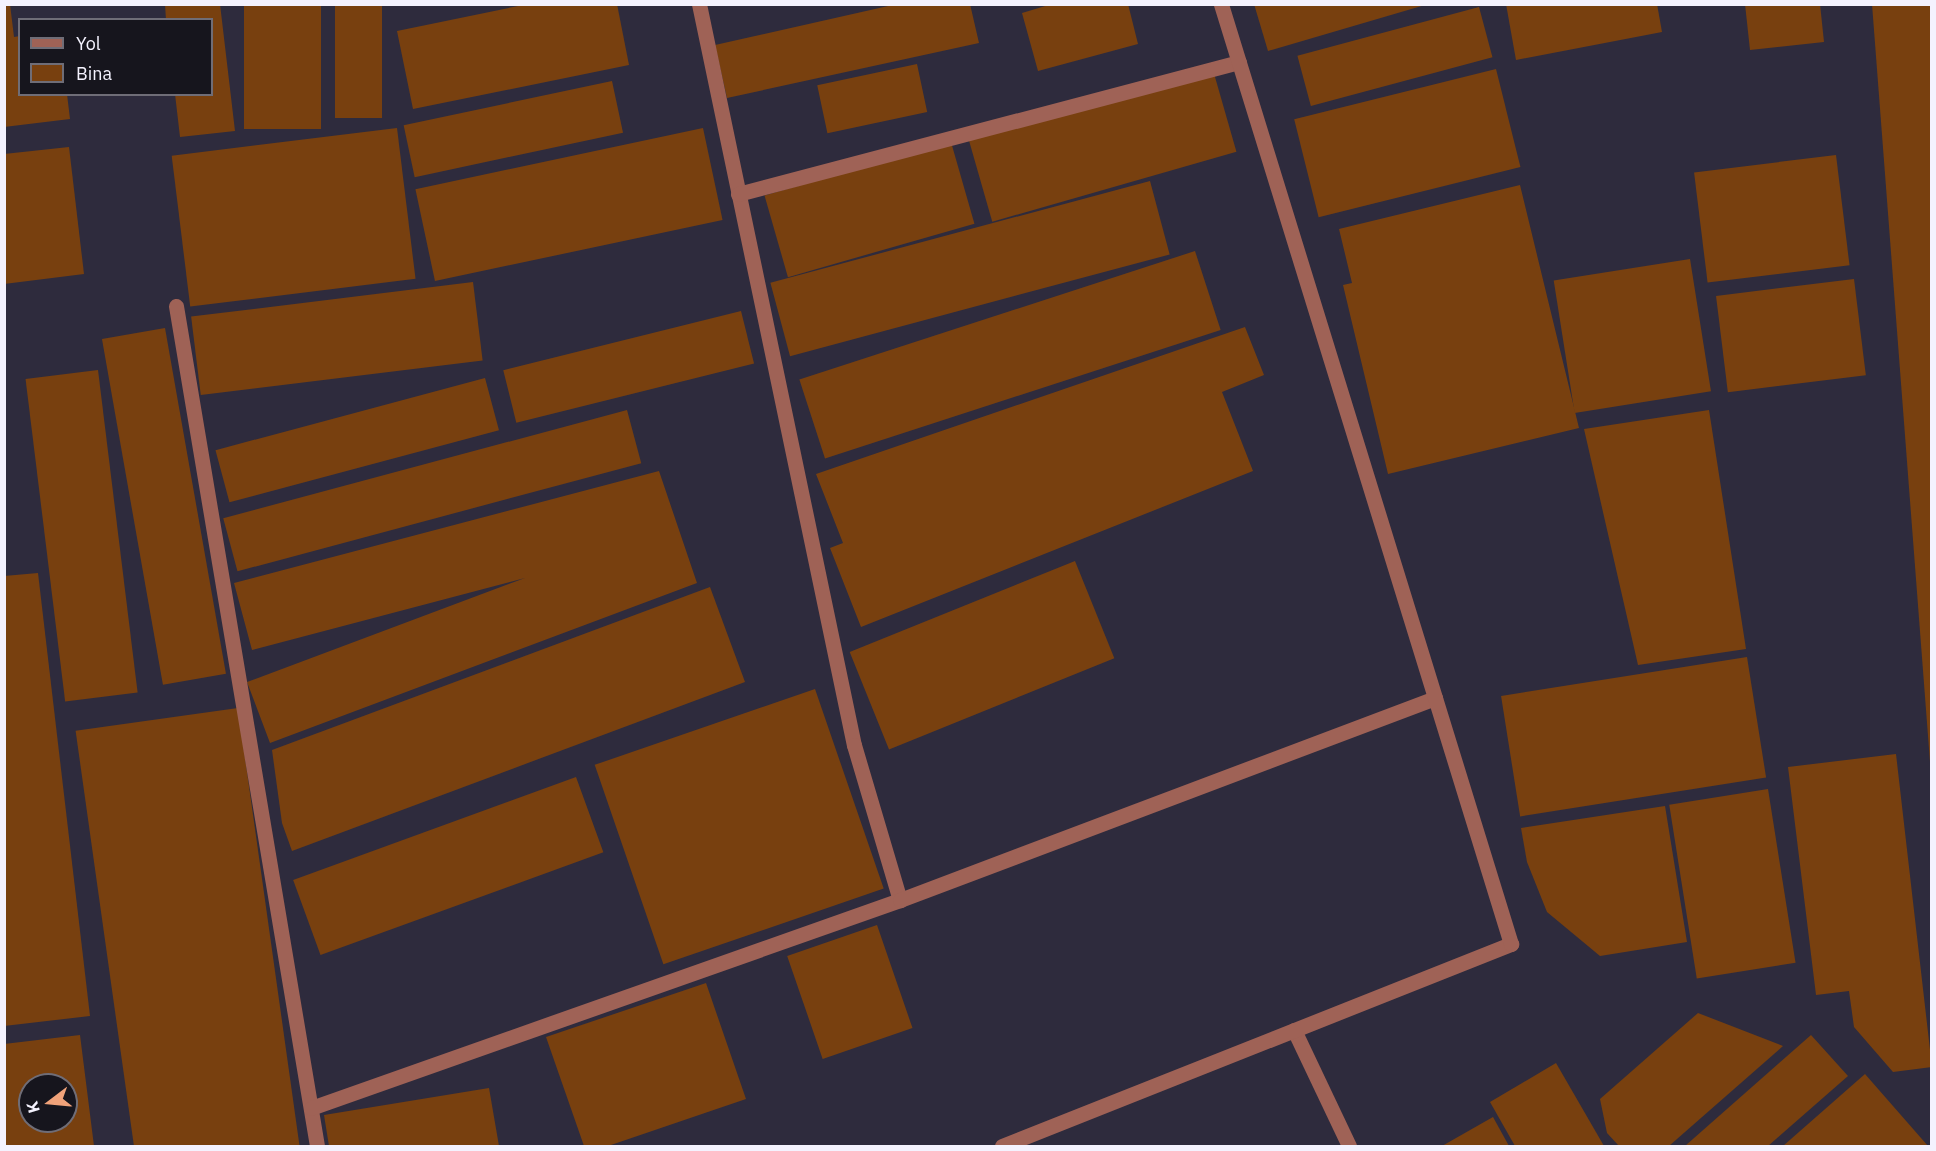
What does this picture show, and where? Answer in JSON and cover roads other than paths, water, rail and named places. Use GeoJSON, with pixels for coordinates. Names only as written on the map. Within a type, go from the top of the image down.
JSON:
{"type":"FeatureCollection","features":[{"type":"Feature","properties":{"kind":"street"},"geometry":{"type":"LineString","coordinates":[[699,4],[854,745],[900,900]]}},
{"type":"Feature","properties":{"kind":"street"},"geometry":{"type":"LineString","coordinates":[[1002,1146],[1511,944],[1221,4]]}},
{"type":"Feature","properties":{"kind":"street"},"geometry":{"type":"LineString","coordinates":[[738,194],[1239,62]]}},
{"type":"Feature","properties":{"kind":"street"},"geometry":{"type":"LineString","coordinates":[[176,306],[317,1146]]}},
{"type":"Feature","properties":{"kind":"street"},"geometry":{"type":"LineString","coordinates":[[311,1108],[900,900],[1435,698]]}},
{"type":"Feature","properties":{"kind":"street"},"geometry":{"type":"LineString","coordinates":[[1294,1030],[1349,1146]]}}]}
